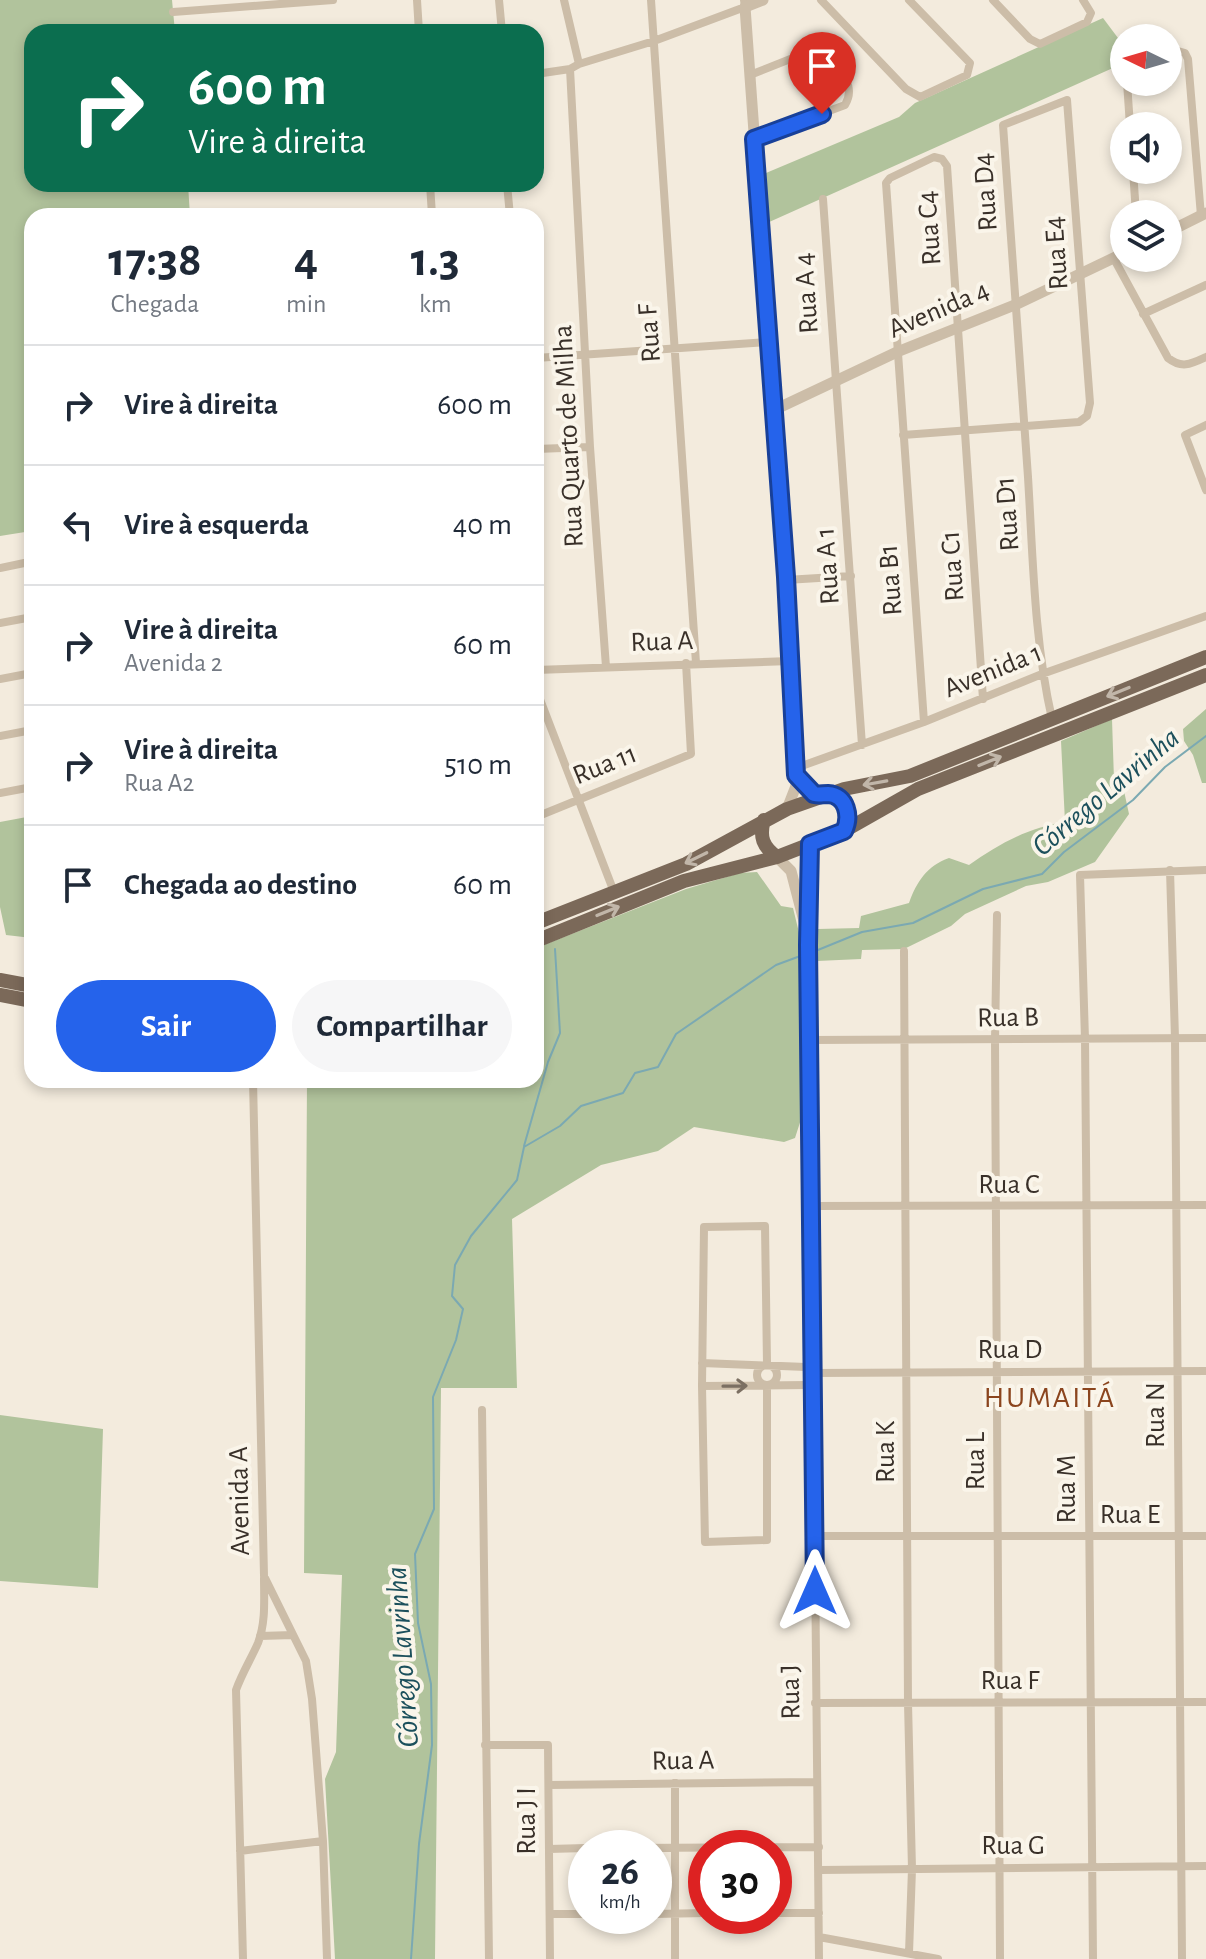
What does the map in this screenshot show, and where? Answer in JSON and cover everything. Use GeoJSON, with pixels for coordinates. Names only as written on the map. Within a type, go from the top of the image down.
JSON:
{"type":"FeatureCollection","features":[{"type":"Feature","properties":{"kind":"main road"},"geometry":{"type":"LineString","coordinates":[[544,920],[686,864],[787,809],[826,795],[910,776],[1206,657]]}},
{"type":"Feature","properties":{"kind":"main road"},"geometry":{"type":"LineString","coordinates":[[544,938],[684,881],[777,857],[844,831],[918,789],[1206,675]]}},
{"type":"Feature","properties":{"kind":"main road"},"geometry":{"type":"LineString","coordinates":[[826,795],[842,801],[847,808],[848,824],[844,831]]}},
{"type":"Feature","properties":{"kind":"main road"},"geometry":{"type":"LineString","coordinates":[[764,820],[762,841],[768,851],[777,857]]}},
{"type":"Feature","properties":{"kind":"main road"},"geometry":{"type":"LineString","coordinates":[[0,980],[24,984]]}},
{"type":"Feature","properties":{"kind":"main road"},"geometry":{"type":"LineString","coordinates":[[0,995],[24,1000]]}},
{"type":"Feature","properties":{"kind":"street"},"geometry":{"type":"LineString","coordinates":[[173,12],[333,0]]}},
{"type":"Feature","properties":{"kind":"street"},"geometry":{"type":"LineString","coordinates":[[417,0],[418,24]]}},
{"type":"Feature","properties":{"kind":"street"},"geometry":{"type":"LineString","coordinates":[[499,0],[501,24]]}},
{"type":"Feature","properties":{"kind":"street","name":"Rua Quarto de Milha"},"geometry":{"type":"LineString","coordinates":[[564,0],[574,66],[590,447],[606,667]]}},
{"type":"Feature","properties":{"kind":"street","name":"Rua F"},"geometry":{"type":"LineString","coordinates":[[651,0],[696,663]]}},
{"type":"Feature","properties":{"kind":"street"},"geometry":{"type":"LineString","coordinates":[[544,72],[654,41],[744,4],[763,0]]}},
{"type":"Feature","properties":{"kind":"street"},"geometry":{"type":"LineString","coordinates":[[821,0],[906,89],[920,97],[967,75],[970,63],[909,0]]}},
{"type":"Feature","properties":{"kind":"street"},"geometry":{"type":"LineString","coordinates":[[993,0],[1030,39],[1040,44],[1087,22],[1091,13],[1083,0]]}},
{"type":"Feature","properties":{"kind":"street"},"geometry":{"type":"LineString","coordinates":[[744,4],[786,580],[796,772],[794,795],[787,809]]}},
{"type":"Feature","properties":{"kind":"street"},"geometry":{"type":"LineString","coordinates":[[750,75],[818,48],[850,85],[851,95],[845,105],[754,139]]}},
{"type":"Feature","properties":{"kind":"street"},"geometry":{"type":"LineString","coordinates":[[1182,52],[1188,59],[1203,215],[1182,225]]}},
{"type":"Feature","properties":{"kind":"street","name":"Rua D4"},"geometry":{"type":"LineString","coordinates":[[1017,304],[1003,125],[1067,100]]}},
{"type":"Feature","properties":{"kind":"street","name":"Rua E4"},"geometry":{"type":"LineString","coordinates":[[1025,425],[1079,422],[1087,416],[1090,403],[1067,100]]}},
{"type":"Feature","properties":{"kind":"street","name":"Rua C4"},"geometry":{"type":"LineString","coordinates":[[886,191],[890,178],[934,157],[942,159],[947,166],[966,430]]}},
{"type":"Feature","properties":{"kind":"street","name":"Rua B1"},"geometry":{"type":"LineString","coordinates":[[886,191],[924,722]]}},
{"type":"Feature","properties":{"kind":"street","name":"Rua A 4"},"geometry":{"type":"LineString","coordinates":[[823,199],[836,383]]}},
{"type":"Feature","properties":{"kind":"street","name":"Avenida 4"},"geometry":{"type":"LineString","coordinates":[[772,411],[897,352],[1017,304],[1110,259]]}},
{"type":"Feature","properties":{"kind":"street"},"geometry":{"type":"LineString","coordinates":[[1125,272],[1143,314],[1168,358],[1177,365],[1190,365],[1206,357]]}},
{"type":"Feature","properties":{"kind":"street"},"geometry":{"type":"LineString","coordinates":[[1143,314],[1206,285]]}},
{"type":"Feature","properties":{"kind":"street","name":"Rua D1"},"geometry":{"type":"LineString","coordinates":[[1017,304],[1042,674],[1052,719]]}},
{"type":"Feature","properties":{"kind":"street"},"geometry":{"type":"LineString","coordinates":[[544,358],[768,342]]}},
{"type":"Feature","properties":{"kind":"street","name":"Rua A 1"},"geometry":{"type":"LineString","coordinates":[[836,383],[862,745]]}},
{"type":"Feature","properties":{"kind":"street"},"geometry":{"type":"LineString","coordinates":[[903,435],[1025,425]]}},
{"type":"Feature","properties":{"kind":"street"},"geometry":{"type":"LineString","coordinates":[[1206,425],[1185,435],[1206,491]]}},
{"type":"Feature","properties":{"kind":"street","name":"Rua C1"},"geometry":{"type":"LineString","coordinates":[[966,430],[983,699]]}},
{"type":"Feature","properties":{"kind":"street"},"geometry":{"type":"LineString","coordinates":[[544,449],[590,447]]}},
{"type":"Feature","properties":{"kind":"street"},"geometry":{"type":"LineString","coordinates":[[0,568],[24,563]]}},
{"type":"Feature","properties":{"kind":"street"},"geometry":{"type":"LineString","coordinates":[[786,580],[851,576]]}},
{"type":"Feature","properties":{"kind":"street","name":"Avenida 1"},"geometry":{"type":"LineString","coordinates":[[796,772],[1042,674],[1206,616]]}},
{"type":"Feature","properties":{"kind":"street"},"geometry":{"type":"LineString","coordinates":[[0,623],[24,618]]}},
{"type":"Feature","properties":{"kind":"street","name":"Rua A"},"geometry":{"type":"LineString","coordinates":[[544,670],[790,661]]}},
{"type":"Feature","properties":{"kind":"street","name":"Rua 11"},"geometry":{"type":"LineString","coordinates":[[544,814],[691,754],[686,663]]}},
{"type":"Feature","properties":{"kind":"street"},"geometry":{"type":"LineString","coordinates":[[0,679],[24,674]]}},
{"type":"Feature","properties":{"kind":"street"},"geometry":{"type":"LineString","coordinates":[[544,709],[614,892]]}},
{"type":"Feature","properties":{"kind":"street"},"geometry":{"type":"LineString","coordinates":[[0,736],[24,732]]}},
{"type":"Feature","properties":{"kind":"street"},"geometry":{"type":"LineString","coordinates":[[796,772],[807,789],[814,794],[826,795]]}},
{"type":"Feature","properties":{"kind":"street"},"geometry":{"type":"LineString","coordinates":[[0,793],[24,788]]}},
{"type":"Feature","properties":{"kind":"street","name":"Rua J"},"geometry":{"type":"LineString","coordinates":[[810,844],[810,1370],[815,1536],[819,1959]]}},
{"type":"Feature","properties":{"kind":"street","name":"Rua J"},"geometry":{"type":"LineString","coordinates":[[777,857],[791,871],[796,885],[808,945]]}},
{"type":"Feature","properties":{"kind":"street"},"geometry":{"type":"LineString","coordinates":[[1170,870],[1206,870]]}},
{"type":"Feature","properties":{"kind":"street","name":"Rua M"},"geometry":{"type":"LineString","coordinates":[[1093,1959],[1085,1039],[1080,875],[1170,870]]}},
{"type":"Feature","properties":{"kind":"street","name":"Rua N"},"geometry":{"type":"LineString","coordinates":[[1170,870],[1177,1206],[1182,1959]]}},
{"type":"Feature","properties":{"kind":"street","name":"Rua L"},"geometry":{"type":"LineString","coordinates":[[997,915],[1000,1959]]}},
{"type":"Feature","properties":{"kind":"street","name":"Rua K"},"geometry":{"type":"LineString","coordinates":[[904,951],[908,1703],[912,1869],[909,1953]]}},
{"type":"Feature","properties":{"kind":"street","name":"Rua B"},"geometry":{"type":"LineString","coordinates":[[810,1040],[1206,1038]]}},
{"type":"Feature","properties":{"kind":"street","name":"Avenida A"},"geometry":{"type":"LineString","coordinates":[[253,1088],[264,1576],[306,1661],[323,1841],[327,1959]]}},
{"type":"Feature","properties":{"kind":"street","name":"Rua C"},"geometry":{"type":"LineString","coordinates":[[812,1206],[1206,1205]]}},
{"type":"Feature","properties":{"kind":"street"},"geometry":{"type":"LineString","coordinates":[[767,1364],[765,1226],[704,1227],[702,1386],[705,1542],[767,1540],[767,1385]]}},
{"type":"Feature","properties":{"kind":"street","name":"Rua D"},"geometry":{"type":"LineString","coordinates":[[702,1363],[907,1372],[1206,1371]]}},
{"type":"Feature","properties":{"kind":"street"},"geometry":{"type":"LineString","coordinates":[[767,1364],[773,1366],[777,1375],[775,1381],[767,1385],[760,1383],[757,1373],[760,1367],[767,1364]]}},
{"type":"Feature","properties":{"kind":"street"},"geometry":{"type":"LineString","coordinates":[[702,1386],[807,1385]]}},
{"type":"Feature","properties":{"kind":"street"},"geometry":{"type":"LineString","coordinates":[[482,1410],[489,1959]]}},
{"type":"Feature","properties":{"kind":"street","name":"Rua E"},"geometry":{"type":"LineString","coordinates":[[815,1536],[1206,1536]]}},
{"type":"Feature","properties":{"kind":"street"},"geometry":{"type":"LineString","coordinates":[[243,1959],[236,1690],[260,1636],[264,1618],[264,1576]]}},
{"type":"Feature","properties":{"kind":"street"},"geometry":{"type":"LineString","coordinates":[[260,1636],[293,1635]]}},
{"type":"Feature","properties":{"kind":"street","name":"Rua F"},"geometry":{"type":"LineString","coordinates":[[815,1703],[1206,1702]]}},
{"type":"Feature","properties":{"kind":"street","name":"Rua J I"},"geometry":{"type":"LineString","coordinates":[[485,1745],[548,1745],[550,1959]]}},
{"type":"Feature","properties":{"kind":"street","name":"Rua A"},"geometry":{"type":"LineString","coordinates":[[549,1785],[817,1782]]}},
{"type":"Feature","properties":{"kind":"street"},"geometry":{"type":"LineString","coordinates":[[675,1783],[675,1959]]}},
{"type":"Feature","properties":{"kind":"street"},"geometry":{"type":"LineString","coordinates":[[240,1851],[323,1841]]}},
{"type":"Feature","properties":{"kind":"street"},"geometry":{"type":"LineString","coordinates":[[675,1848],[819,1847]]}},
{"type":"Feature","properties":{"kind":"street"},"geometry":{"type":"LineString","coordinates":[[549,1849],[568,1848]]}},
{"type":"Feature","properties":{"kind":"street","name":"Rua G"},"geometry":{"type":"LineString","coordinates":[[820,1870],[1206,1866]]}},
{"type":"Feature","properties":{"kind":"street"},"geometry":{"type":"LineString","coordinates":[[792,1913],[819,1913]]}},
{"type":"Feature","properties":{"kind":"street"},"geometry":{"type":"LineString","coordinates":[[550,1914],[568,1914]]}},
{"type":"Feature","properties":{"kind":"street"},"geometry":{"type":"LineString","coordinates":[[675,1914],[688,1914]]}},
{"type":"Feature","properties":{"kind":"street"},"geometry":{"type":"LineString","coordinates":[[819,1937],[938,1959]]}},
{"type":"Feature","properties":{"kind":"green space"},"geometry":{"type":"Polygon","coordinates":[[[0,0],[172,0],[174,24],[24,24],[24,192],[188,192],[190,208],[24,208],[24,532],[0,536],[0,0]]]}},
{"type":"Feature","properties":{"kind":"green space"},"geometry":{"type":"Polygon","coordinates":[[[1103,18],[1110,27],[1110,69],[767,223],[766,173],[899,117],[915,103],[1103,18]]]}},
{"type":"Feature","properties":{"kind":"green space"},"geometry":{"type":"Polygon","coordinates":[[[1206,709],[1206,783],[1202,783],[1193,755],[1184,741],[1183,729],[1206,709]]]}},
{"type":"Feature","properties":{"kind":"green space"},"geometry":{"type":"Polygon","coordinates":[[[1112,719],[1114,780],[1124,791],[1129,814],[1095,862],[1048,882],[1026,886],[965,914],[951,926],[904,949],[862,950],[861,959],[817,961],[818,929],[859,928],[861,916],[909,903],[924,875],[941,861],[949,858],[969,865],[1014,838],[1065,822],[1061,741],[1112,719]]]}},
{"type":"Feature","properties":{"kind":"green space"},"geometry":{"type":"Polygon","coordinates":[[[24,818],[24,937],[6,935],[0,907],[0,822],[24,818]]]}},
{"type":"Feature","properties":{"kind":"green space"},"geometry":{"type":"Polygon","coordinates":[[[757,872],[781,906],[793,908],[803,949],[803,1113],[795,1138],[784,1142],[694,1127],[658,1151],[601,1165],[512,1219],[517,1388],[441,1388],[435,1959],[335,1959],[325,1779],[336,1752],[342,1575],[304,1573],[307,1088],[544,1088],[544,945],[686,889],[740,873],[757,872]]]}},
{"type":"Feature","properties":{"kind":"green space"},"geometry":{"type":"Polygon","coordinates":[[[0,1415],[103,1429],[98,1588],[0,1581],[0,1415]]]}},
{"type":"Feature","properties":{"kind":"waterway","name":"Córrego Lavrinha"},"geometry":{"type":"LineString","coordinates":[[813,952],[862,932],[913,923],[983,889],[1042,874],[1064,852],[1133,800],[1165,767],[1206,736]]}},
{"type":"Feature","properties":{"kind":"waterway"},"geometry":{"type":"LineString","coordinates":[[544,1076],[560,1033],[555,949]]}},
{"type":"Feature","properties":{"kind":"waterway","name":"Córrego Lavrinha"},"geometry":{"type":"LineString","coordinates":[[411,1959],[419,1844],[432,1745],[431,1684],[418,1623],[415,1554],[434,1509],[433,1397],[456,1340],[463,1309],[452,1296],[455,1265],[471,1236],[517,1180],[524,1147],[560,1126],[581,1106],[623,1093],[635,1073],[658,1067],[676,1034],[776,965],[803,955]]}},
{"type":"Feature","properties":{"kind":"waterway"},"geometry":{"type":"LineString","coordinates":[[524,1146],[541,1088]]}},
{"type":"Feature","properties":{"kind":"district","name":"HUMAITÁ"},"geometry":{"type":"Point","coordinates":[1050,1398]}},
{"type":"Feature","properties":{"kind":"route"},"geometry":{"type":"LineString","coordinates":[[815,1591],[808,945],[810,844],[844,831],[848,816],[847,808],[836,796],[814,794],[796,775],[786,577],[754,139],[822,114]]}}]}
